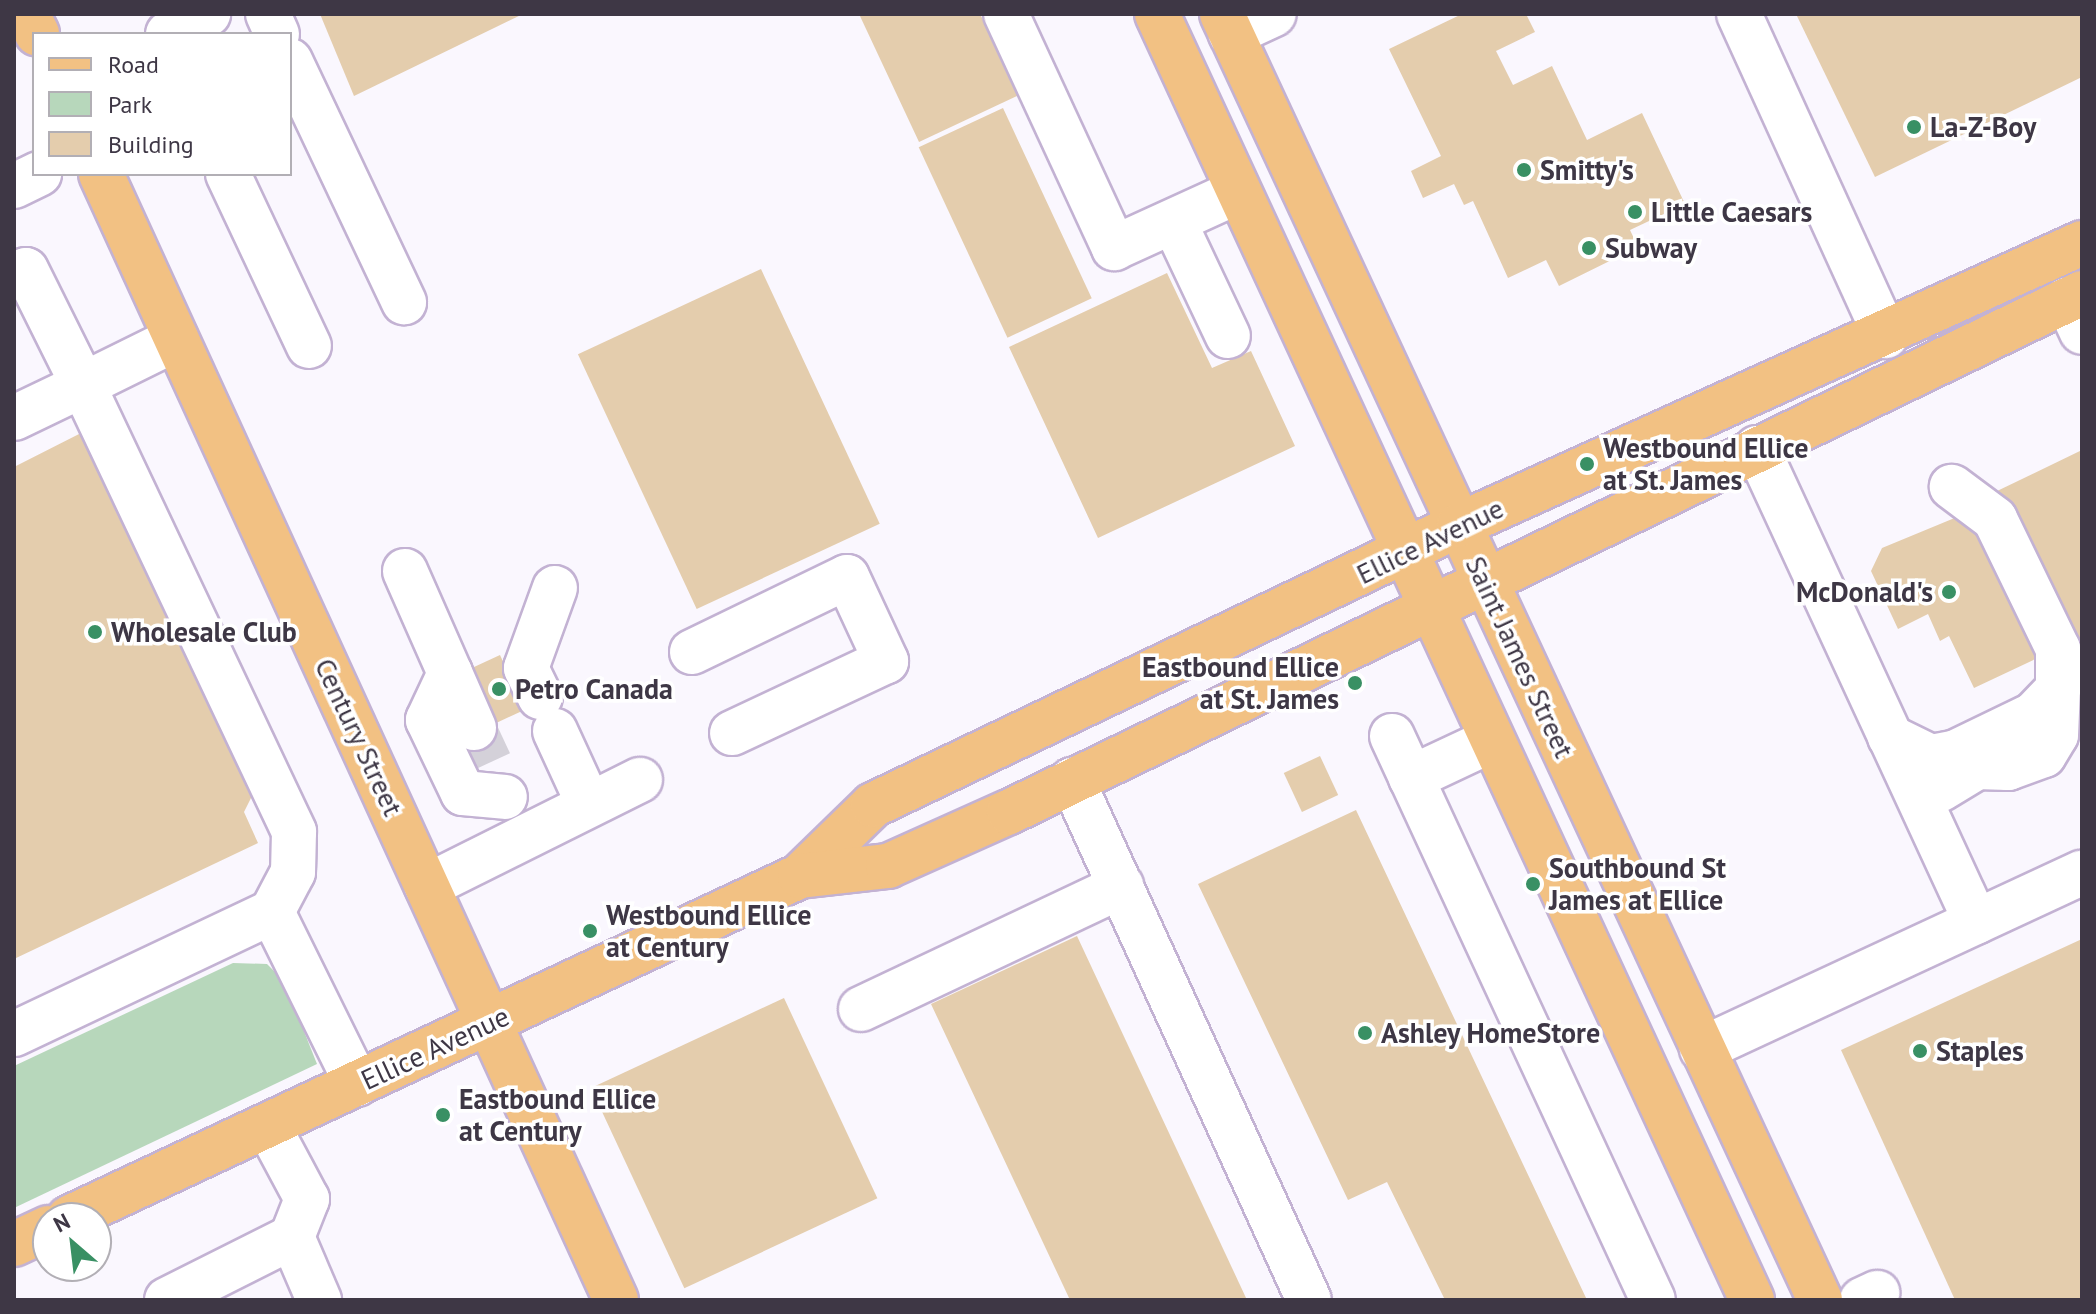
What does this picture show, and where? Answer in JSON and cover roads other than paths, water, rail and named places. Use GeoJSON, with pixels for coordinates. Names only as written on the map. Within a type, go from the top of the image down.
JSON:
{"type":"FeatureCollection","features":[{"type":"Feature","properties":{"kind":"main road"},"geometry":{"type":"LineString","coordinates":[[27,14],[36,32]]}},
{"type":"Feature","properties":{"kind":"main road"},"geometry":{"type":"LineString","coordinates":[[1157,14],[1488,742],[1752,1300]]}},
{"type":"Feature","properties":{"kind":"main road","name":"Saint James Street"},"geometry":{"type":"LineString","coordinates":[[1227,24],[1820,1300]]}},
{"type":"Feature","properties":{"kind":"main road","name":"Century Street"},"geometry":{"type":"LineString","coordinates":[[102,176],[616,1300]]}},
{"type":"Feature","properties":{"kind":"main road","name":"Ellice Avenue"},"geometry":{"type":"LineString","coordinates":[[800,876],[873,805],[1459,525],[1886,336],[2082,243]]}},
{"type":"Feature","properties":{"kind":"main road","name":"Ellice Avenue"},"geometry":{"type":"LineString","coordinates":[[104,1202],[800,876],[888,866],[1757,448],[2077,308]]}},
{"type":"Feature","properties":{"kind":"lane"},"geometry":{"type":"LineString","coordinates":[[172,32],[208,14]]}},
{"type":"Feature","properties":{"kind":"lane"},"geometry":{"type":"LineString","coordinates":[[1006,14],[1114,248],[1237,192]]}},
{"type":"Feature","properties":{"kind":"lane"},"geometry":{"type":"LineString","coordinates":[[1227,24],[1274,14]]}},
{"type":"Feature","properties":{"kind":"lane"},"geometry":{"type":"LineString","coordinates":[[1739,14],[1886,336]]}},
{"type":"Feature","properties":{"kind":"lane"},"geometry":{"type":"LineString","coordinates":[[292,65],[404,302]]}},
{"type":"Feature","properties":{"kind":"lane"},"geometry":{"type":"LineString","coordinates":[[14,186],[35,176]]}},
{"type":"Feature","properties":{"kind":"lane"},"geometry":{"type":"LineString","coordinates":[[229,176],[309,346]]}},
{"type":"Feature","properties":{"kind":"lane"},"geometry":{"type":"LineString","coordinates":[[1174,222],[1228,336]]}},
{"type":"Feature","properties":{"kind":"lane"},"geometry":{"type":"LineString","coordinates":[[14,276],[26,270],[294,832],[293,872],[272,912],[14,1034]]}},
{"type":"Feature","properties":{"kind":"lane"},"geometry":{"type":"LineString","coordinates":[[14,418],[176,339]]}},
{"type":"Feature","properties":{"kind":"lane"},"geometry":{"type":"LineString","coordinates":[[1757,448],[1976,922]]}},
{"type":"Feature","properties":{"kind":"lane"},"geometry":{"type":"LineString","coordinates":[[1926,815],[1934,795],[1956,776],[2044,755],[2056,735],[2058,649],[1995,519],[1952,487]]}},
{"type":"Feature","properties":{"kind":"lane"},"geometry":{"type":"LineString","coordinates":[[405,571],[526,838]]}},
{"type":"Feature","properties":{"kind":"lane"},"geometry":{"type":"LineString","coordinates":[[692,652],[847,577],[886,661],[732,733]]}},
{"type":"Feature","properties":{"kind":"lane"},"geometry":{"type":"LineString","coordinates":[[555,588],[526,668],[589,805]]}},
{"type":"Feature","properties":{"kind":"lane"},"geometry":{"type":"LineString","coordinates":[[450,673],[428,720],[463,793],[490,763]]}},
{"type":"Feature","properties":{"kind":"lane"},"geometry":{"type":"LineString","coordinates":[[1890,737],[1931,757],[1956,752],[2033,715],[2058,689]]}},
{"type":"Feature","properties":{"kind":"lane"},"geometry":{"type":"LineString","coordinates":[[1392,736],[1653,1300]]}},
{"type":"Feature","properties":{"kind":"lane"},"geometry":{"type":"LineString","coordinates":[[1411,778],[1488,742]]}},
{"type":"Feature","properties":{"kind":"lane"},"geometry":{"type":"LineString","coordinates":[[427,886],[640,780]]}},
{"type":"Feature","properties":{"kind":"lane"},"geometry":{"type":"LineString","coordinates":[[1072,780],[1309,1300]]}},
{"type":"Feature","properties":{"kind":"lane"},"geometry":{"type":"LineString","coordinates":[[1702,1049],[2082,873]]}},
{"type":"Feature","properties":{"kind":"lane"},"geometry":{"type":"LineString","coordinates":[[861,1009],[1121,886]]}},
{"type":"Feature","properties":{"kind":"lane"},"geometry":{"type":"LineString","coordinates":[[272,912],[357,1084]]}},
{"type":"Feature","properties":{"kind":"lane"},"geometry":{"type":"LineString","coordinates":[[167,1300],[292,1237],[307,1199],[268,1126]]}},
{"type":"Feature","properties":{"kind":"lane"},"geometry":{"type":"LineString","coordinates":[[292,1237],[319,1300]]}},
{"type":"Feature","properties":{"kind":"tunnel"},"geometry":{"type":"LineString","coordinates":[[474,728],[490,763]]}},
{"type":"Feature","properties":{"kind":"place","name":"La-Z-Boy"},"geometry":{"type":"Point","coordinates":[1914,127]}},
{"type":"Feature","properties":{"kind":"place","name":"Smitty's"},"geometry":{"type":"Point","coordinates":[1524,170]}},
{"type":"Feature","properties":{"kind":"place","name":"Little Caesars"},"geometry":{"type":"Point","coordinates":[1635,212]}},
{"type":"Feature","properties":{"kind":"place","name":"Subway"},"geometry":{"type":"Point","coordinates":[1589,248]}},
{"type":"Feature","properties":{"kind":"place","name":"Westbound Ellice at St. James"},"geometry":{"type":"Point","coordinates":[1587,464]}},
{"type":"Feature","properties":{"kind":"place","name":"McDonald's"},"geometry":{"type":"Point","coordinates":[1949,592]}},
{"type":"Feature","properties":{"kind":"place","name":"Wholesale Club"},"geometry":{"type":"Point","coordinates":[95,632]}},
{"type":"Feature","properties":{"kind":"place","name":"Eastbound Ellice at St. James"},"geometry":{"type":"Point","coordinates":[1355,683]}},
{"type":"Feature","properties":{"kind":"place","name":"Petro Canada"},"geometry":{"type":"Point","coordinates":[499,689]}},
{"type":"Feature","properties":{"kind":"place","name":"Southbound St James at Ellice"},"geometry":{"type":"Point","coordinates":[1533,884]}},
{"type":"Feature","properties":{"kind":"place","name":"Westbound Ellice at Century"},"geometry":{"type":"Point","coordinates":[590,931]}},
{"type":"Feature","properties":{"kind":"place","name":"Ashley HomeStore"},"geometry":{"type":"Point","coordinates":[1365,1033]}},
{"type":"Feature","properties":{"kind":"place","name":"Staples"},"geometry":{"type":"Point","coordinates":[1920,1051]}},
{"type":"Feature","properties":{"kind":"place","name":"Eastbound Ellice at Century"},"geometry":{"type":"Point","coordinates":[443,1115]}}]}
